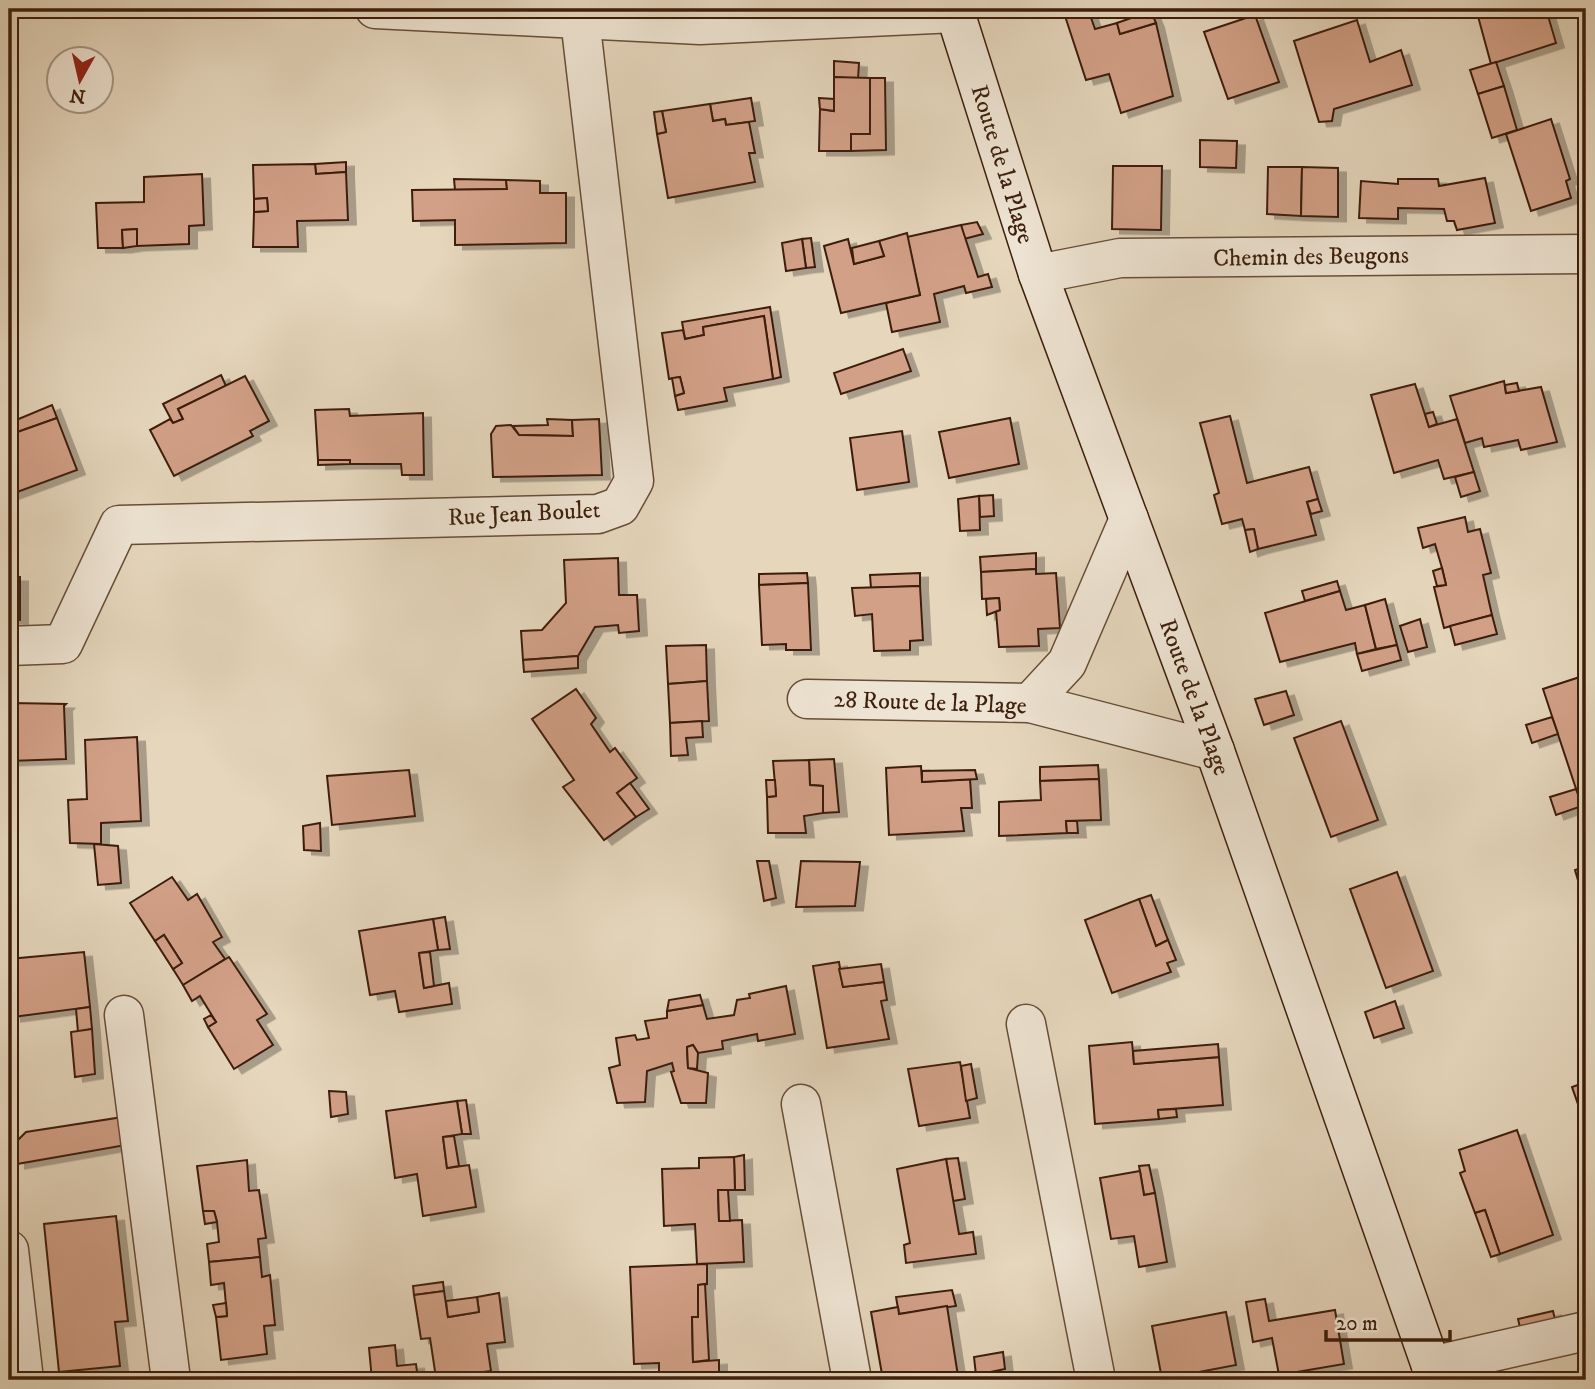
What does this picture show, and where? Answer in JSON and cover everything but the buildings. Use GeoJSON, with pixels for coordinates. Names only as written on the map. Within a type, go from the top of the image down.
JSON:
{"type":"FeatureCollection","features":[{"type":"Feature","properties":{"kind":"street","name":"Route de la Plage"},"geometry":{"type":"LineString","coordinates":[[374,9],[580,19],[955,11],[1038,274],[1216,751],[1434,1373]]}},
{"type":"Feature","properties":{"kind":"street","name":"Rue Jean Boulet"},"geometry":{"type":"LineString","coordinates":[[9,646],[63,644],[119,525],[598,514],[620,506],[634,481],[580,19]]}},
{"type":"Feature","properties":{"kind":"street","name":"Chemin des Beugons"},"geometry":{"type":"LineString","coordinates":[[1038,274],[1120,258],[1586,254]]}},
{"type":"Feature","properties":{"kind":"street"},"geometry":{"type":"LineString","coordinates":[[1030,703],[1067,663],[1129,519]]}},
{"type":"Feature","properties":{"kind":"street","name":"28 Route de la Plage"},"geometry":{"type":"LineString","coordinates":[[807,699],[1030,703],[1216,751]]}},
{"type":"Feature","properties":{"kind":"street"},"geometry":{"type":"LineString","coordinates":[[124,1015],[171,1380]]}},
{"type":"Feature","properties":{"kind":"street"},"geometry":{"type":"LineString","coordinates":[[1026,1024],[1096,1380]]}},
{"type":"Feature","properties":{"kind":"street"},"geometry":{"type":"LineString","coordinates":[[801,1104],[852,1380]]}},
{"type":"Feature","properties":{"kind":"street"},"geometry":{"type":"LineString","coordinates":[[9,1250],[24,1380]]}},
{"type":"Feature","properties":{"kind":"street"},"geometry":{"type":"LineString","coordinates":[[1434,1373],[1586,1331]]}}]}
